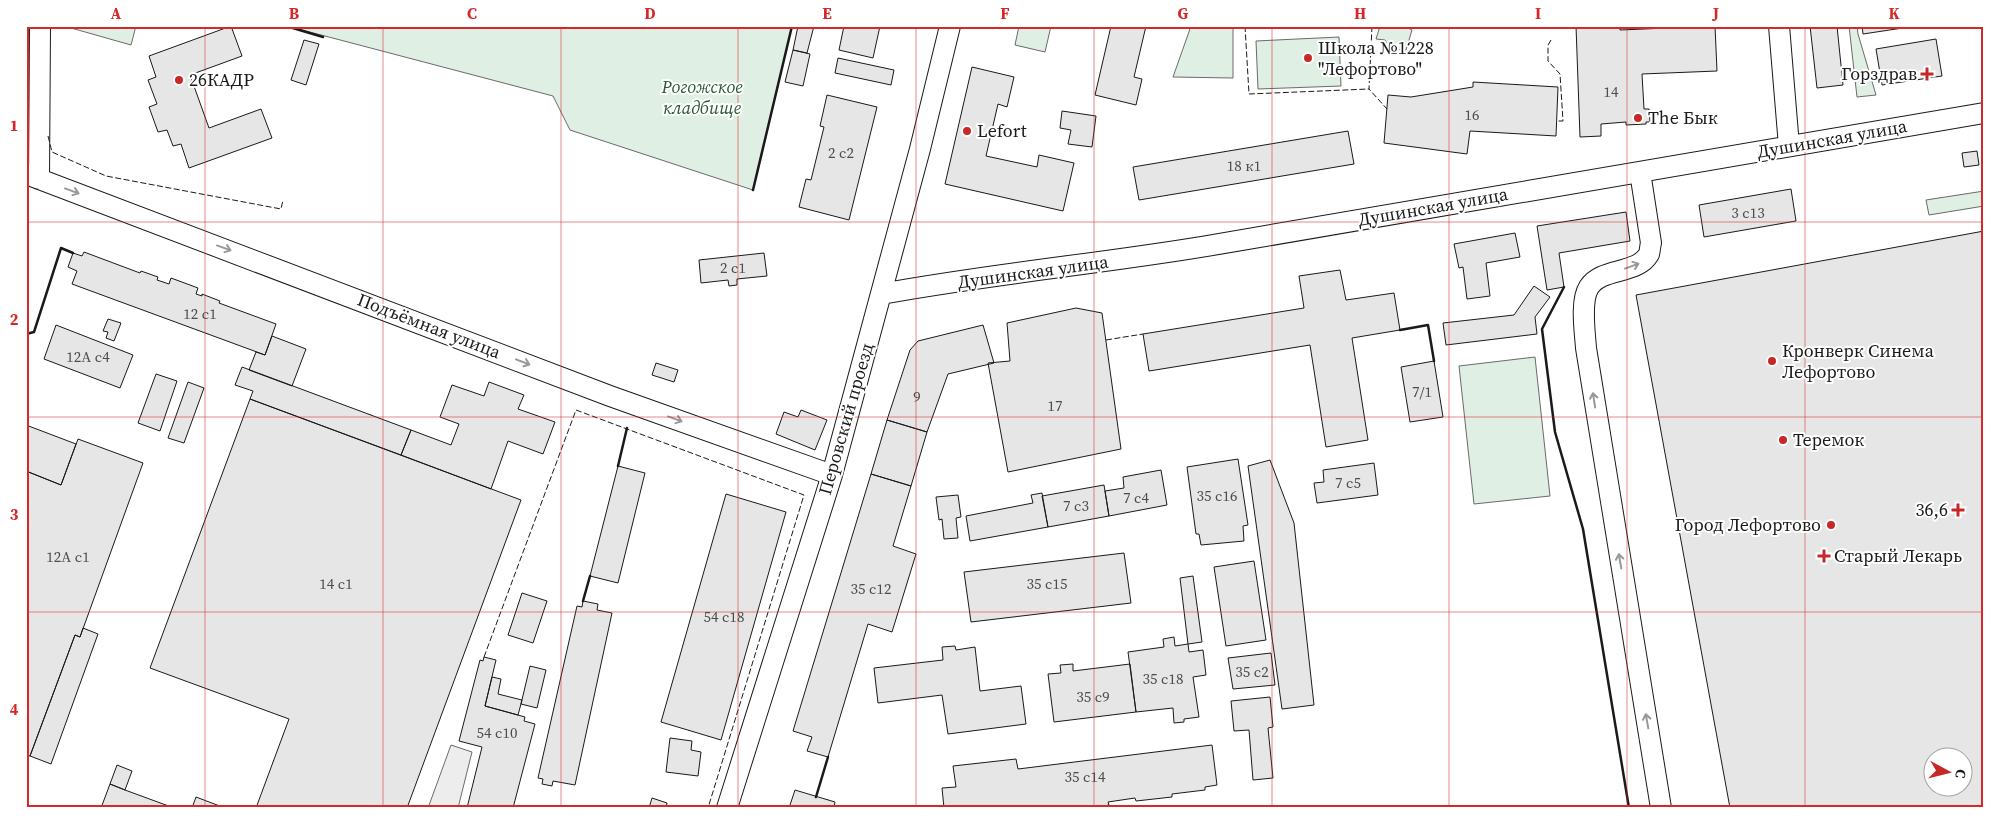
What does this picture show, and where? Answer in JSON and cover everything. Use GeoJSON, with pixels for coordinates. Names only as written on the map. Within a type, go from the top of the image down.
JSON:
{"type":"FeatureCollection","features":[{"type":"Feature","properties":{"kind":"street"},"geometry":{"type":"LineString","coordinates":[[33,176],[40,26]]}},
{"type":"Feature","properties":{"kind":"street","name":"Перовский проезд"},"geometry":{"type":"LineString","coordinates":[[727,808],[832,475],[920,149],[950,26]]}},
{"type":"Feature","properties":{"kind":"street"},"geometry":{"type":"LineString","coordinates":[[1779,26],[1789,146]]}},
{"type":"Feature","properties":{"kind":"street","name":"Душинская улица"},"geometry":{"type":"LineString","coordinates":[[881,294],[1134,258],[1984,113]]}},
{"type":"Feature","properties":{"kind":"street"},"geometry":{"type":"LineString","coordinates":[[1640,172],[1651,243],[1649,254],[1639,264],[1600,278],[1589,288],[1584,309],[1586,348],[1662,808]]}},
{"type":"Feature","properties":{"kind":"street","name":"Подъёмная улица"},"geometry":{"type":"LineString","coordinates":[[33,176],[610,396],[832,475]]}},
{"type":"Feature","properties":{"kind":"green space"},"geometry":{"type":"Polygon","coordinates":[[[64,26],[136,26],[131,45],[64,26]]]}},
{"type":"Feature","properties":{"kind":"green space","name":"Рогожское кладбище"},"geometry":{"type":"Polygon","coordinates":[[[287,26],[792,26],[753,190],[570,130],[553,96],[287,26]]]}},
{"type":"Feature","properties":{"kind":"green space"},"geometry":{"type":"Polygon","coordinates":[[[1019,26],[1051,26],[1045,52],[1015,45],[1019,26]]]}},
{"type":"Feature","properties":{"kind":"green space"},"geometry":{"type":"Polygon","coordinates":[[[1191,26],[1233,26],[1233,78],[1173,77],[1191,26]]]}},
{"type":"Feature","properties":{"kind":"green space"},"geometry":{"type":"Polygon","coordinates":[[[1380,26],[1404,26],[1412,30],[1406,50],[1390,49],[1385,40],[1376,39],[1380,26]]]}},
{"type":"Feature","properties":{"kind":"green space"},"geometry":{"type":"Polygon","coordinates":[[[1849,26],[1857,26],[1876,95],[1857,97],[1849,26]]]}},
{"type":"Feature","properties":{"kind":"green space"},"geometry":{"type":"Polygon","coordinates":[[[1339,37],[1341,86],[1258,89],[1256,41],[1339,37]]]}},
{"type":"Feature","properties":{"kind":"green space"},"geometry":{"type":"Polygon","coordinates":[[[1984,191],[1984,206],[1929,215],[1926,200],[1984,191]]]}},
{"type":"Feature","properties":{"kind":"green space"},"geometry":{"type":"Polygon","coordinates":[[[1535,357],[1550,496],[1474,504],[1459,366],[1535,357]]]}},
{"type":"Feature","properties":{"kind":"shaded area"},"geometry":{"type":"Polygon","coordinates":[[[451,745],[472,752],[458,808],[428,808],[451,745]]]}},
{"type":"Feature","properties":{"kind":"building"},"geometry":{"type":"Polygon","coordinates":[[[231,26],[242,56],[190,75],[209,128],[261,109],[272,138],[189,168],[181,144],[173,146],[167,130],[158,132],[149,107],[157,104],[148,80],[156,77],[149,56],[231,26]]]}},
{"type":"Feature","properties":{"kind":"building"},"geometry":{"type":"Polygon","coordinates":[[[798,26],[814,26],[807,53],[793,50],[798,26]]]}},
{"type":"Feature","properties":{"kind":"building"},"geometry":{"type":"Polygon","coordinates":[[[844,26],[880,26],[873,58],[839,50],[844,26]]]}},
{"type":"Feature","properties":{"kind":"building"},"geometry":{"type":"Polygon","coordinates":[[[1111,26],[1146,26],[1134,77],[1142,79],[1136,105],[1095,95],[1111,26]]]}},
{"type":"Feature","properties":{"kind":"building"},"geometry":{"type":"Polygon","coordinates":[[[1576,26],[1620,26],[1620,30],[1715,26],[1717,71],[1642,74],[1644,109],[1649,109],[1650,122],[1626,125],[1626,122],[1601,124],[1601,136],[1580,137],[1576,26]]]}},
{"type":"Feature","properties":{"kind":"building"},"geometry":{"type":"Polygon","coordinates":[[[1810,26],[1837,26],[1843,85],[1817,88],[1810,26]]]}},
{"type":"Feature","properties":{"kind":"building"},"geometry":{"type":"Polygon","coordinates":[[[1862,26],[1916,26],[1863,34],[1862,26]]]}},
{"type":"Feature","properties":{"kind":"building"},"geometry":{"type":"Polygon","coordinates":[[[1936,39],[1942,76],[1882,85],[1876,49],[1936,39]]]}},
{"type":"Feature","properties":{"kind":"building"},"geometry":{"type":"Polygon","coordinates":[[[304,40],[319,44],[306,85],[291,80],[304,40]]]}},
{"type":"Feature","properties":{"kind":"building"},"geometry":{"type":"Polygon","coordinates":[[[793,50],[810,54],[803,86],[785,82],[793,50]]]}},
{"type":"Feature","properties":{"kind":"building"},"geometry":{"type":"Polygon","coordinates":[[[838,58],[894,70],[891,85],[835,73],[838,58]]]}},
{"type":"Feature","properties":{"kind":"building"},"geometry":{"type":"Polygon","coordinates":[[[972,67],[1014,77],[1007,107],[998,104],[986,156],[1037,167],[1039,155],[1074,163],[1063,211],[945,184],[972,67]]]}},
{"type":"Feature","properties":{"kind":"building"},"geometry":{"type":"Polygon","coordinates":[[[1473,82],[1558,87],[1556,136],[1470,131],[1467,154],[1384,143],[1388,95],[1411,97],[1473,87],[1473,82]]]}},
{"type":"Feature","properties":{"kind":"building"},"geometry":{"type":"Polygon","coordinates":[[[827,95],[877,107],[849,220],[799,207],[806,179],[811,180],[824,127],[820,126],[827,95]]]}},
{"type":"Feature","properties":{"kind":"building"},"geometry":{"type":"Polygon","coordinates":[[[1062,111],[1096,116],[1092,147],[1068,144],[1071,130],[1060,128],[1062,111]]]}},
{"type":"Feature","properties":{"kind":"building"},"geometry":{"type":"Polygon","coordinates":[[[1348,131],[1354,164],[1139,200],[1133,167],[1348,131]]]}},
{"type":"Feature","properties":{"kind":"building"},"geometry":{"type":"Polygon","coordinates":[[[1977,151],[1979,165],[1964,167],[1962,153],[1977,151]]]}},
{"type":"Feature","properties":{"kind":"building"},"geometry":{"type":"Polygon","coordinates":[[[1791,189],[1796,221],[1704,237],[1699,205],[1791,189]]]}},
{"type":"Feature","properties":{"kind":"building"},"geometry":{"type":"Polygon","coordinates":[[[1626,212],[1630,241],[1559,253],[1564,287],[1547,290],[1537,226],[1626,212]]]}},
{"type":"Feature","properties":{"kind":"building","name":"Город Лефортово"},"geometry":{"type":"Polygon","coordinates":[[[1984,231],[1984,808],[1730,808],[1636,295],[1984,231]]]}},
{"type":"Feature","properties":{"kind":"building"},"geometry":{"type":"Polygon","coordinates":[[[1515,233],[1520,257],[1486,263],[1490,296],[1467,299],[1463,267],[1459,268],[1454,244],[1515,233]]]}},
{"type":"Feature","properties":{"kind":"building"},"geometry":{"type":"Polygon","coordinates":[[[84,252],[140,273],[141,271],[158,277],[157,280],[169,284],[171,278],[198,288],[196,294],[202,296],[202,294],[220,301],[219,303],[276,324],[265,355],[72,284],[77,271],[68,267],[73,253],[82,256],[84,252]]]}},
{"type":"Feature","properties":{"kind":"building"},"geometry":{"type":"Polygon","coordinates":[[[764,253],[767,276],[737,279],[737,285],[729,286],[728,280],[701,283],[699,260],[764,253]]]}},
{"type":"Feature","properties":{"kind":"building"},"geometry":{"type":"Polygon","coordinates":[[[1340,270],[1346,300],[1394,293],[1400,330],[1352,338],[1368,440],[1326,447],[1310,345],[1149,371],[1143,334],[1304,308],[1299,276],[1340,270]]]}},
{"type":"Feature","properties":{"kind":"building"},"geometry":{"type":"Polygon","coordinates":[[[1534,286],[1550,297],[1535,317],[1537,334],[1446,345],[1443,323],[1514,315],[1534,286]]]}},
{"type":"Feature","properties":{"kind":"building"},"geometry":{"type":"Polygon","coordinates":[[[1076,308],[1102,313],[1121,449],[1008,472],[988,363],[1010,361],[1007,323],[1076,308]]]}},
{"type":"Feature","properties":{"kind":"building"},"geometry":{"type":"Polygon","coordinates":[[[108,319],[121,323],[114,341],[106,338],[108,332],[103,331],[108,319]]]}},
{"type":"Feature","properties":{"kind":"building"},"geometry":{"type":"Polygon","coordinates":[[[56,325],[133,355],[120,388],[44,359],[56,325]]]}},
{"type":"Feature","properties":{"kind":"building"},"geometry":{"type":"Polygon","coordinates":[[[983,325],[994,363],[948,374],[927,432],[887,420],[910,350],[918,341],[983,325]]]}},
{"type":"Feature","properties":{"kind":"building"},"geometry":{"type":"Polygon","coordinates":[[[272,336],[306,349],[292,386],[249,370],[256,352],[265,355],[272,336]]]}},
{"type":"Feature","properties":{"kind":"building"},"geometry":{"type":"Polygon","coordinates":[[[1434,361],[1443,417],[1410,422],[1401,367],[1434,361]]]}},
{"type":"Feature","properties":{"kind":"building"},"geometry":{"type":"Polygon","coordinates":[[[656,363],[678,370],[674,382],[652,375],[656,363]]]}},
{"type":"Feature","properties":{"kind":"building"},"geometry":{"type":"Polygon","coordinates":[[[242,367],[411,430],[401,455],[250,399],[253,391],[235,385],[242,367]]]}},
{"type":"Feature","properties":{"kind":"building"},"geometry":{"type":"Polygon","coordinates":[[[156,374],[177,381],[160,431],[138,423],[156,374]]]}},
{"type":"Feature","properties":{"kind":"building"},"geometry":{"type":"Polygon","coordinates":[[[188,382],[204,388],[184,443],[168,438],[188,382]]]}},
{"type":"Feature","properties":{"kind":"building"},"geometry":{"type":"Polygon","coordinates":[[[489,382],[524,395],[518,409],[555,422],[543,454],[508,441],[491,489],[401,455],[411,430],[451,445],[459,424],[440,417],[452,385],[484,396],[489,382]]]}},
{"type":"Feature","properties":{"kind":"building"},"geometry":{"type":"Polygon","coordinates":[[[250,399],[521,500],[407,808],[256,808],[289,719],[150,668],[250,399]]]}},
{"type":"Feature","properties":{"kind":"building"},"geometry":{"type":"Polygon","coordinates":[[[801,410],[827,420],[815,450],[776,434],[784,412],[798,417],[801,410]]]}},
{"type":"Feature","properties":{"kind":"building"},"geometry":{"type":"Polygon","coordinates":[[[887,420],[927,432],[911,486],[871,474],[887,420]]]}},
{"type":"Feature","properties":{"kind":"building"},"geometry":{"type":"Polygon","coordinates":[[[26,425],[76,444],[61,485],[26,471],[26,425]]]}},
{"type":"Feature","properties":{"kind":"building"},"geometry":{"type":"Polygon","coordinates":[[[78,439],[143,463],[80,637],[75,635],[30,756],[26,755],[26,471],[61,485],[78,439]]]}},
{"type":"Feature","properties":{"kind":"building"},"geometry":{"type":"Polygon","coordinates":[[[1238,459],[1248,525],[1243,526],[1244,541],[1201,545],[1199,534],[1196,534],[1187,467],[1238,459]]]}},
{"type":"Feature","properties":{"kind":"building"},"geometry":{"type":"Polygon","coordinates":[[[1270,460],[1294,523],[1314,705],[1282,709],[1248,466],[1270,460]]]}},
{"type":"Feature","properties":{"kind":"building"},"geometry":{"type":"Polygon","coordinates":[[[1374,463],[1378,495],[1317,503],[1314,483],[1324,482],[1323,470],[1374,463]]]}},
{"type":"Feature","properties":{"kind":"building"},"geometry":{"type":"Polygon","coordinates":[[[618,466],[645,473],[618,583],[590,576],[618,466]]]}},
{"type":"Feature","properties":{"kind":"building"},"geometry":{"type":"Polygon","coordinates":[[[1161,470],[1167,505],[1109,516],[1105,491],[1124,488],[1123,477],[1161,470]]]}},
{"type":"Feature","properties":{"kind":"building"},"geometry":{"type":"Polygon","coordinates":[[[871,474],[911,486],[893,546],[916,554],[892,632],[868,624],[828,757],[807,751],[812,737],[793,731],[871,474]]]}},
{"type":"Feature","properties":{"kind":"building"},"geometry":{"type":"Polygon","coordinates":[[[1104,485],[1109,516],[1048,527],[1042,496],[1104,485]]]}},
{"type":"Feature","properties":{"kind":"building"},"geometry":{"type":"Polygon","coordinates":[[[1042,493],[1048,527],[970,541],[966,516],[1033,503],[1031,495],[1042,493]]]}},
{"type":"Feature","properties":{"kind":"building"},"geometry":{"type":"Polygon","coordinates":[[[726,494],[786,512],[721,740],[661,722],[726,494]]]}},
{"type":"Feature","properties":{"kind":"building"},"geometry":{"type":"Polygon","coordinates":[[[958,495],[961,517],[956,518],[958,538],[944,539],[942,519],[939,520],[936,497],[958,495]]]}},
{"type":"Feature","properties":{"kind":"building"},"geometry":{"type":"Polygon","coordinates":[[[1124,553],[1131,603],[971,622],[964,572],[1124,553]]]}},
{"type":"Feature","properties":{"kind":"building"},"geometry":{"type":"Polygon","coordinates":[[[1254,561],[1266,640],[1226,646],[1214,567],[1254,561]]]}},
{"type":"Feature","properties":{"kind":"building"},"geometry":{"type":"Polygon","coordinates":[[[1193,576],[1202,642],[1188,644],[1180,578],[1193,576]]]}},
{"type":"Feature","properties":{"kind":"building"},"geometry":{"type":"Polygon","coordinates":[[[522,593],[547,601],[533,643],[508,635],[522,593]]]}},
{"type":"Feature","properties":{"kind":"building"},"geometry":{"type":"Polygon","coordinates":[[[583,601],[598,604],[597,610],[612,613],[575,785],[553,781],[552,786],[542,784],[543,779],[538,778],[577,606],[582,607],[583,601]]]}},
{"type":"Feature","properties":{"kind":"building"},"geometry":{"type":"Polygon","coordinates":[[[83,628],[98,634],[51,764],[30,756],[75,635],[80,637],[83,628]]]}},
{"type":"Feature","properties":{"kind":"building"},"geometry":{"type":"Polygon","coordinates":[[[1174,637],[1175,646],[1188,644],[1189,652],[1203,650],[1206,675],[1193,677],[1199,717],[1184,719],[1184,722],[1174,723],[1173,708],[1136,712],[1128,652],[1164,647],[1163,639],[1174,637]]]}},
{"type":"Feature","properties":{"kind":"building"},"geometry":{"type":"Polygon","coordinates":[[[955,646],[956,650],[975,647],[980,691],[1021,686],[1026,724],[948,734],[942,695],[878,703],[874,668],[943,660],[942,647],[955,646]]]}},
{"type":"Feature","properties":{"kind":"building"},"geometry":{"type":"Polygon","coordinates":[[[1271,653],[1275,685],[1233,689],[1228,658],[1271,653]]]}},
{"type":"Feature","properties":{"kind":"building"},"geometry":{"type":"Polygon","coordinates":[[[484,657],[496,660],[485,706],[525,717],[524,721],[535,724],[513,808],[467,808],[482,747],[459,741],[480,660],[483,661],[484,657]]]}},
{"type":"Feature","properties":{"kind":"building"},"geometry":{"type":"Polygon","coordinates":[[[1073,664],[1073,671],[1130,664],[1136,712],[1054,722],[1048,674],[1061,673],[1060,665],[1073,664]]]}},
{"type":"Feature","properties":{"kind":"building"},"geometry":{"type":"Polygon","coordinates":[[[530,666],[546,670],[537,708],[521,704],[530,666]]]}},
{"type":"Feature","properties":{"kind":"building"},"geometry":{"type":"Polygon","coordinates":[[[492,677],[501,679],[498,694],[522,700],[518,715],[485,706],[492,677]]]}},
{"type":"Feature","properties":{"kind":"building"},"geometry":{"type":"Polygon","coordinates":[[[1270,697],[1273,727],[1268,728],[1273,778],[1253,780],[1249,730],[1234,731],[1231,701],[1270,697]]]}},
{"type":"Feature","properties":{"kind":"building"},"geometry":{"type":"Polygon","coordinates":[[[670,738],[692,741],[691,750],[701,752],[698,776],[666,772],[670,738]]]}},
{"type":"Feature","properties":{"kind":"building"},"geometry":{"type":"Polygon","coordinates":[[[1212,745],[1217,785],[1205,787],[1205,790],[1172,794],[1172,797],[1136,801],[1135,798],[1108,802],[1109,805],[1093,808],[944,808],[942,788],[956,787],[953,766],[1016,759],[1018,769],[1212,745]]]}},
{"type":"Feature","properties":{"kind":"building"},"geometry":{"type":"Polygon","coordinates":[[[117,765],[132,771],[125,790],[110,784],[117,765]]]}},
{"type":"Feature","properties":{"kind":"building"},"geometry":{"type":"Polygon","coordinates":[[[110,784],[125,790],[174,808],[101,808],[110,784]]]}},
{"type":"Feature","properties":{"kind":"building"},"geometry":{"type":"Polygon","coordinates":[[[795,790],[835,802],[834,808],[789,808],[795,790]]]}},
{"type":"Feature","properties":{"kind":"building"},"geometry":{"type":"Polygon","coordinates":[[[196,797],[225,808],[192,808],[196,797]]]}},
{"type":"Feature","properties":{"kind":"building"},"geometry":{"type":"Polygon","coordinates":[[[652,798],[667,803],[666,808],[649,808],[652,798]]]}},
{"type":"Feature","properties":{"kind":"fence"},"geometry":{"type":"LineString","coordinates":[[1245,26],[1249,94],[1369,89]]}},
{"type":"Feature","properties":{"kind":"fence"},"geometry":{"type":"LineString","coordinates":[[1372,26],[1369,89],[1387,109]]}},
{"type":"Feature","properties":{"kind":"fence"},"geometry":{"type":"LineString","coordinates":[[1551,40],[1548,45],[1548,61],[1560,74],[1563,121],[1557,121]]}},
{"type":"Feature","properties":{"kind":"fence"},"geometry":{"type":"LineString","coordinates":[[48,136],[52,152],[106,176],[281,209],[283,200]]}},
{"type":"Feature","properties":{"kind":"fence"},"geometry":{"type":"LineString","coordinates":[[1106,340],[1143,334]]}},
{"type":"Feature","properties":{"kind":"fence"},"geometry":{"type":"LineString","coordinates":[[484,657],[576,410],[804,495],[708,808]]}},
{"type":"Feature","properties":{"kind":"wall"},"geometry":{"type":"LineString","coordinates":[[286,26],[323,37]]}},
{"type":"Feature","properties":{"kind":"wall"},"geometry":{"type":"LineString","coordinates":[[753,190],[792,26]]}},
{"type":"Feature","properties":{"kind":"wall"},"geometry":{"type":"LineString","coordinates":[[26,334],[34,332],[61,248],[73,253]]}},
{"type":"Feature","properties":{"kind":"wall"},"geometry":{"type":"LineString","coordinates":[[1564,287],[1542,329],[1555,432],[1583,529],[1629,808]]}},
{"type":"Feature","properties":{"kind":"wall"},"geometry":{"type":"LineString","coordinates":[[1400,330],[1428,325],[1434,361]]}},
{"type":"Feature","properties":{"kind":"wall"},"geometry":{"type":"LineString","coordinates":[[618,466],[627,428]]}},
{"type":"Feature","properties":{"kind":"wall"},"geometry":{"type":"LineString","coordinates":[[583,601],[590,576]]}},
{"type":"Feature","properties":{"kind":"wall"},"geometry":{"type":"LineString","coordinates":[[816,797],[828,757]]}},
{"type":"Feature","properties":{"kind":"place","name":"Школа №1228 \"Лефортово\""},"geometry":{"type":"Point","coordinates":[1308,58]}},
{"type":"Feature","properties":{"kind":"place","name":"Горздрав"},"geometry":{"type":"Point","coordinates":[1927,74]}},
{"type":"Feature","properties":{"kind":"place","name":"26КАДР"},"geometry":{"type":"Point","coordinates":[179,80]}},
{"type":"Feature","properties":{"kind":"place","name":"The Бык"},"geometry":{"type":"Point","coordinates":[1638,118]}},
{"type":"Feature","properties":{"kind":"place","name":"Lefort"},"geometry":{"type":"Point","coordinates":[967,131]}},
{"type":"Feature","properties":{"kind":"place","name":"Кронверк Синема Лефортово"},"geometry":{"type":"Point","coordinates":[1772,361]}},
{"type":"Feature","properties":{"kind":"place","name":"Теремок"},"geometry":{"type":"Point","coordinates":[1783,440]}},
{"type":"Feature","properties":{"kind":"place","name":"36,6"},"geometry":{"type":"Point","coordinates":[1958,510]}},
{"type":"Feature","properties":{"kind":"place","name":"Город Лефортово"},"geometry":{"type":"Point","coordinates":[1831,525]}},
{"type":"Feature","properties":{"kind":"place","name":"Старый Лекарь"},"geometry":{"type":"Point","coordinates":[1824,556]}}]}
